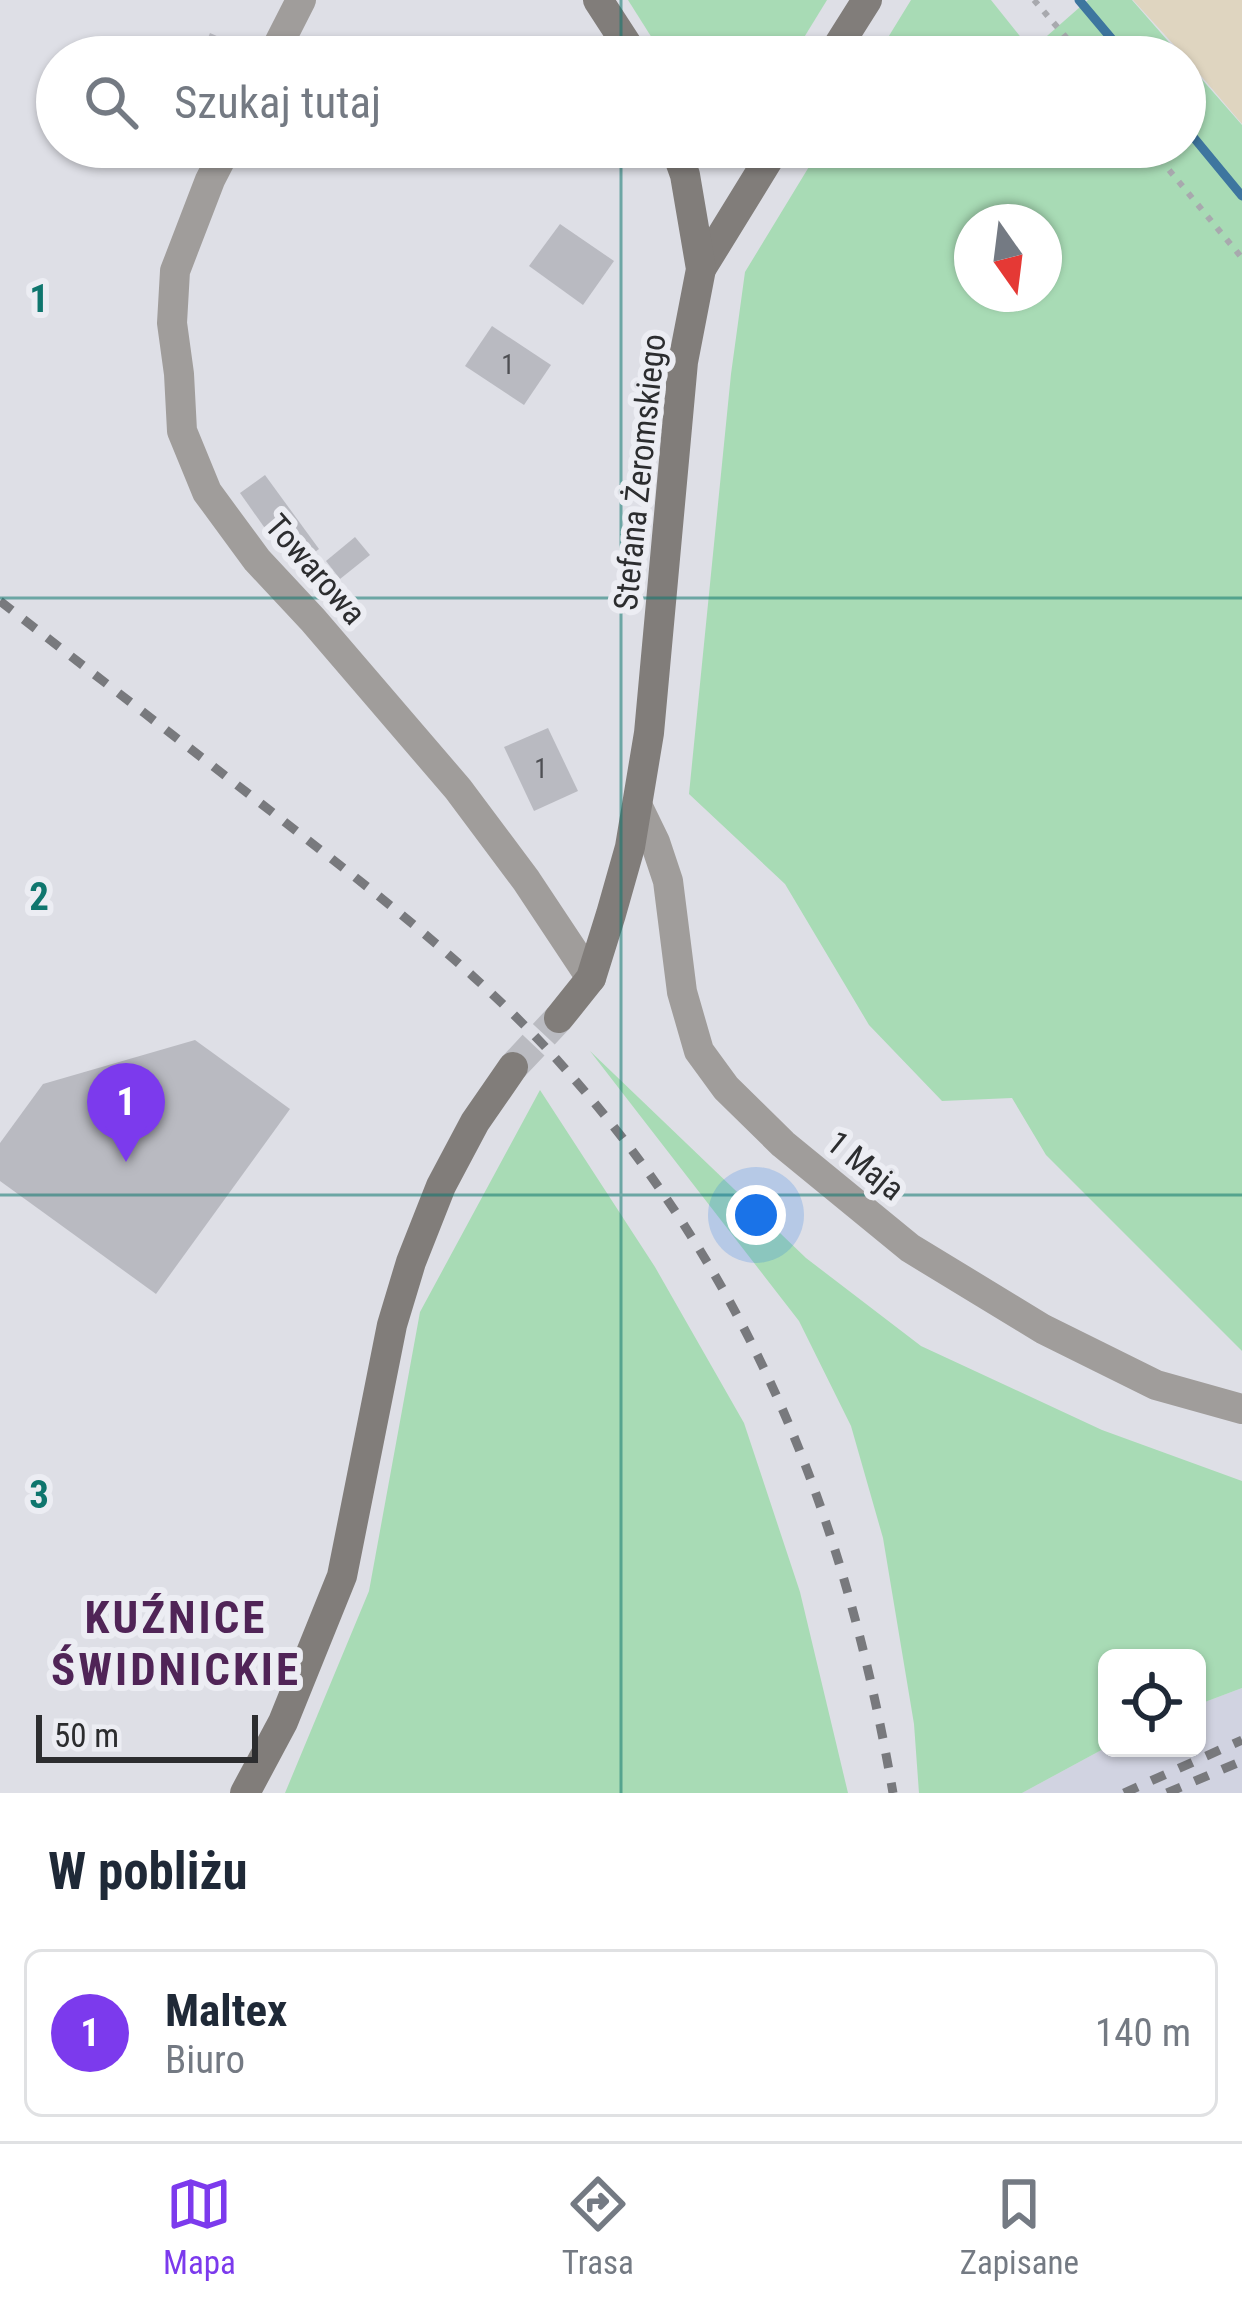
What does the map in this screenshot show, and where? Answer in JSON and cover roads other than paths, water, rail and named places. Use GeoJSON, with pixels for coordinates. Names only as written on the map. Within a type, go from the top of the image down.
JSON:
{"type":"FeatureCollection","features":[{"type":"Feature","properties":{"kind":"street"},"geometry":{"type":"LineString","coordinates":[[283,36],[301,0]]}},
{"type":"Feature","properties":{"kind":"street"},"geometry":{"type":"LineString","coordinates":[[598,0],[621,36]]}},
{"type":"Feature","properties":{"kind":"street"},"geometry":{"type":"LineString","coordinates":[[844,36],[867,0]]}},
{"type":"Feature","properties":{"kind":"street","name":"Towarowa"},"geometry":{"type":"LineString","coordinates":[[216,168],[175,271],[172,323],[182,431],[206,492],[257,560],[458,789],[591,978]]}},
{"type":"Feature","properties":{"kind":"street","name":"Stefana Żeromskiego"},"geometry":{"type":"LineString","coordinates":[[591,978],[630,848],[651,713],[683,362],[701,269],[682,168]]}},
{"type":"Feature","properties":{"kind":"street"},"geometry":{"type":"LineString","coordinates":[[701,269],[763,168]]}},
{"type":"Feature","properties":{"kind":"street","name":"1 Maja"},"geometry":{"type":"LineString","coordinates":[[638,807],[668,881],[691,1032],[699,1052],[754,1116],[910,1248],[1043,1329],[1156,1384],[1242,1409]]}},
{"type":"Feature","properties":{"kind":"street"},"geometry":{"type":"LineString","coordinates":[[559,1018],[591,978]]}},
{"type":"Feature","properties":{"kind":"street"},"geometry":{"type":"LineString","coordinates":[[245,1793],[283,1722],[342,1576],[392,1325],[411,1262],[441,1186],[475,1122],[513,1066]]}},
{"type":"Feature","properties":{"kind":"waterway"},"geometry":{"type":"LineString","coordinates":[[1079,0],[1109,36]]}},
{"type":"Feature","properties":{"kind":"waterway"},"geometry":{"type":"LineString","coordinates":[[1206,152],[1242,196]]}},
{"type":"Feature","properties":{"kind":"tunnel"},"geometry":{"type":"LineString","coordinates":[[513,1067],[559,1018]]}},
{"type":"Feature","properties":{"kind":"railway"},"geometry":{"type":"LineString","coordinates":[[0,601],[445,951],[534,1035],[607,1118],[670,1204],[725,1293],[772,1386],[812,1482],[845,1582],[893,1793]]}},
{"type":"Feature","properties":{"kind":"railway"},"geometry":{"type":"LineString","coordinates":[[1124,1793],[1242,1740]]}},
{"type":"Feature","properties":{"kind":"railway"},"geometry":{"type":"LineString","coordinates":[[1167,1793],[1242,1761]]}},
{"type":"Feature","properties":{"kind":"place","name":"Maltex"},"geometry":{"type":"Point","coordinates":[126,1162]}},
{"type":"Feature","properties":{"kind":"district","name":"KUŹNICE ŚWIDNICKIE"},"geometry":{"type":"Point","coordinates":[176,1643]}}]}
